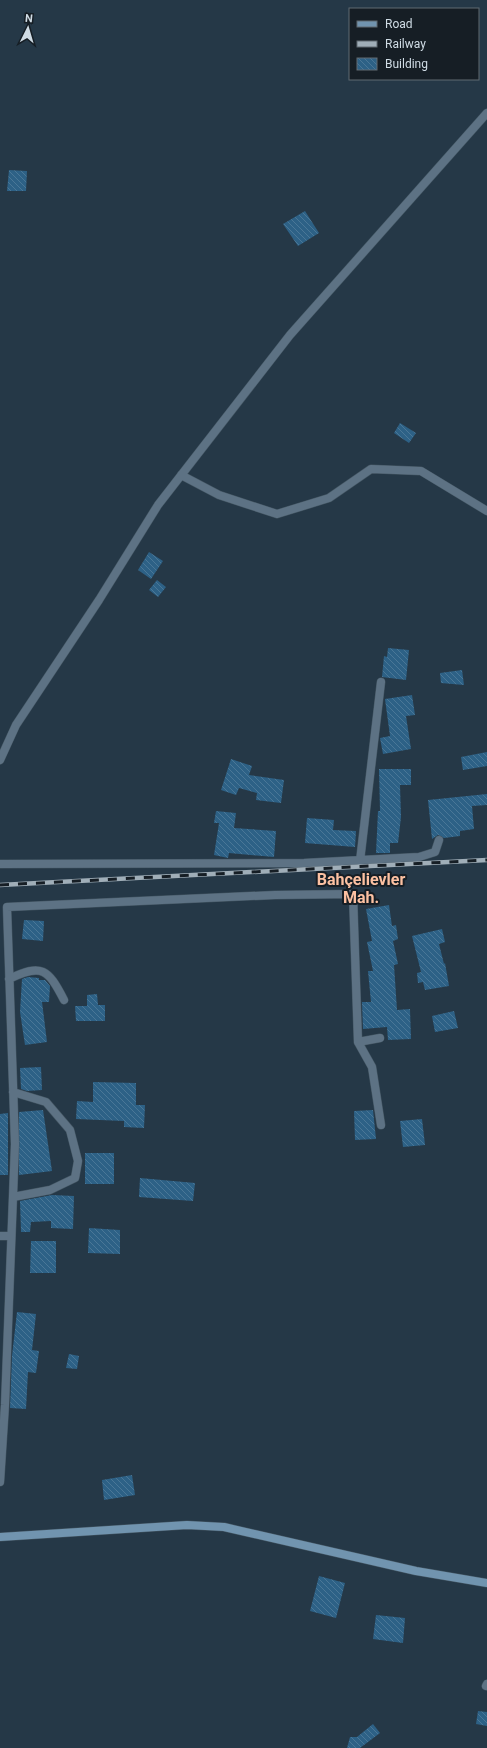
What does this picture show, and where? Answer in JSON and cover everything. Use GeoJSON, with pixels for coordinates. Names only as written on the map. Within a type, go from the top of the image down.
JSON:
{"type":"FeatureCollection","features":[{"type":"Feature","properties":{"kind":"street"},"geometry":{"type":"LineString","coordinates":[[0,760],[16,725],[99,600],[158,505],[290,335],[487,113]]}},
{"type":"Feature","properties":{"kind":"street"},"geometry":{"type":"LineString","coordinates":[[181,475],[219,495],[277,514],[329,498],[371,469],[421,471],[487,511]]}},
{"type":"Feature","properties":{"kind":"street"},"geometry":{"type":"LineString","coordinates":[[360,861],[381,682]]}},
{"type":"Feature","properties":{"kind":"street"},"geometry":{"type":"LineString","coordinates":[[0,864],[304,863],[360,861],[419,857],[435,852],[439,840]]}},
{"type":"Feature","properties":{"kind":"street"},"geometry":{"type":"LineString","coordinates":[[0,1482],[6,1405],[15,1144],[9,979],[3,907],[275,895],[352,894],[358,1042],[372,1067],[381,1126]]}},
{"type":"Feature","properties":{"kind":"street"},"geometry":{"type":"LineString","coordinates":[[9,979],[28,970],[44,972],[53,979],[64,1000]]}},
{"type":"Feature","properties":{"kind":"street"},"geometry":{"type":"LineString","coordinates":[[358,1042],[380,1038]]}},
{"type":"Feature","properties":{"kind":"street"},"geometry":{"type":"LineString","coordinates":[[13,1092],[46,1102],[70,1130],[78,1161],[74,1178],[50,1190],[13,1197]]}},
{"type":"Feature","properties":{"kind":"street"},"geometry":{"type":"LineString","coordinates":[[0,1236],[11,1236]]}},
{"type":"Feature","properties":{"kind":"street"},"geometry":{"type":"LineString","coordinates":[[0,1537],[186,1525],[224,1527],[416,1571],[487,1583]]}},
{"type":"Feature","properties":{"kind":"building"},"geometry":{"type":"Polygon","coordinates":[[[9,170],[27,171],[26,191],[7,191],[9,170]]]}},
{"type":"Feature","properties":{"kind":"building"},"geometry":{"type":"Polygon","coordinates":[[[305,211],[319,233],[298,246],[283,224],[305,211]]]}},
{"type":"Feature","properties":{"kind":"building"},"geometry":{"type":"Polygon","coordinates":[[[400,423],[416,433],[409,443],[394,433],[400,423]]]}},
{"type":"Feature","properties":{"kind":"building"},"geometry":{"type":"Polygon","coordinates":[[[149,552],[163,561],[151,579],[138,570],[149,552]]]}},
{"type":"Feature","properties":{"kind":"building"},"geometry":{"type":"Polygon","coordinates":[[[157,580],[166,587],[158,597],[149,590],[157,580]]]}},
{"type":"Feature","properties":{"kind":"building"},"geometry":{"type":"Polygon","coordinates":[[[388,648],[409,650],[406,680],[382,677],[384,656],[387,657],[388,648]]]}},
{"type":"Feature","properties":{"kind":"building"},"geometry":{"type":"Polygon","coordinates":[[[462,670],[464,685],[441,683],[440,673],[462,670]]]}},
{"type":"Feature","properties":{"kind":"building"},"geometry":{"type":"Polygon","coordinates":[[[412,695],[415,715],[406,716],[411,749],[383,754],[380,738],[390,736],[385,699],[412,695]]]}},
{"type":"Feature","properties":{"kind":"building"},"geometry":{"type":"Polygon","coordinates":[[[487,752],[487,766],[463,770],[461,757],[487,752]]]}},
{"type":"Feature","properties":{"kind":"building"},"geometry":{"type":"Polygon","coordinates":[[[231,759],[252,766],[249,775],[284,780],[281,803],[256,800],[257,793],[239,788],[236,795],[221,790],[231,759]]]}},
{"type":"Feature","properties":{"kind":"building"},"geometry":{"type":"Polygon","coordinates":[[[379,769],[411,769],[411,785],[400,785],[401,817],[398,843],[390,843],[390,853],[376,853],[378,811],[380,811],[379,769]]]}},
{"type":"Feature","properties":{"kind":"building"},"geometry":{"type":"Polygon","coordinates":[[[487,794],[487,805],[472,806],[474,829],[460,831],[460,836],[444,838],[438,835],[432,839],[428,800],[487,794]]]}},
{"type":"Feature","properties":{"kind":"building"},"geometry":{"type":"Polygon","coordinates":[[[216,811],[236,813],[234,828],[276,831],[274,857],[229,853],[228,858],[214,855],[219,823],[214,823],[216,811]]]}},
{"type":"Feature","properties":{"kind":"building"},"geometry":{"type":"Polygon","coordinates":[[[307,818],[334,820],[333,830],[356,831],[355,847],[305,843],[307,818]]]}},
{"type":"Feature","properties":{"kind":"building"},"geometry":{"type":"Polygon","coordinates":[[[389,905],[392,926],[396,925],[398,939],[393,941],[398,964],[394,965],[397,1010],[410,1009],[411,1039],[388,1040],[387,1027],[363,1029],[362,1002],[371,1002],[368,971],[373,971],[367,942],[372,941],[366,909],[389,905]]]}},
{"type":"Feature","properties":{"kind":"building"},"geometry":{"type":"Polygon","coordinates":[[[24,920],[44,921],[43,941],[22,939],[24,920]]]}},
{"type":"Feature","properties":{"kind":"building"},"geometry":{"type":"Polygon","coordinates":[[[442,929],[445,942],[439,944],[444,964],[445,963],[449,986],[425,990],[423,982],[418,983],[417,973],[421,972],[412,936],[442,929]]]}},
{"type":"Feature","properties":{"kind":"building"},"geometry":{"type":"Polygon","coordinates":[[[28,977],[45,980],[50,986],[49,1002],[42,1002],[47,1042],[25,1045],[20,1012],[22,979],[28,977]]]}},
{"type":"Feature","properties":{"kind":"building"},"geometry":{"type":"Polygon","coordinates":[[[97,994],[98,1005],[105,1005],[105,1021],[76,1021],[75,1006],[87,1006],[87,995],[97,994]]]}},
{"type":"Feature","properties":{"kind":"building"},"geometry":{"type":"Polygon","coordinates":[[[454,1011],[458,1028],[435,1032],[432,1016],[454,1011]]]}},
{"type":"Feature","properties":{"kind":"building"},"geometry":{"type":"Polygon","coordinates":[[[41,1067],[42,1090],[27,1091],[21,1089],[20,1068],[41,1067]]]}},
{"type":"Feature","properties":{"kind":"building"},"geometry":{"type":"Polygon","coordinates":[[[93,1082],[136,1083],[136,1105],[145,1105],[144,1128],[124,1127],[124,1121],[76,1119],[77,1101],[93,1102],[93,1082]]]}},
{"type":"Feature","properties":{"kind":"building"},"geometry":{"type":"Polygon","coordinates":[[[43,1110],[52,1171],[19,1175],[19,1112],[43,1110]]]}},
{"type":"Feature","properties":{"kind":"building"},"geometry":{"type":"Polygon","coordinates":[[[373,1110],[376,1139],[355,1140],[354,1111],[373,1110]]]}},
{"type":"Feature","properties":{"kind":"building"},"geometry":{"type":"Polygon","coordinates":[[[8,1113],[8,1175],[0,1175],[0,1114],[8,1113]]]}},
{"type":"Feature","properties":{"kind":"building"},"geometry":{"type":"Polygon","coordinates":[[[422,1119],[425,1145],[403,1147],[400,1121],[422,1119]]]}},
{"type":"Feature","properties":{"kind":"building"},"geometry":{"type":"Polygon","coordinates":[[[85,1153],[114,1153],[114,1184],[85,1184],[85,1153]]]}},
{"type":"Feature","properties":{"kind":"building"},"geometry":{"type":"Polygon","coordinates":[[[140,1178],[195,1183],[193,1201],[139,1197],[140,1178]]]}},
{"type":"Feature","properties":{"kind":"building"},"geometry":{"type":"Polygon","coordinates":[[[52,1195],[74,1196],[73,1229],[51,1228],[51,1221],[31,1222],[30,1232],[21,1232],[20,1201],[52,1195]]]}},
{"type":"Feature","properties":{"kind":"building"},"geometry":{"type":"Polygon","coordinates":[[[89,1228],[120,1230],[120,1254],[88,1253],[89,1228]]]}},
{"type":"Feature","properties":{"kind":"building"},"geometry":{"type":"Polygon","coordinates":[[[31,1241],[56,1241],[56,1273],[30,1273],[31,1241]]]}},
{"type":"Feature","properties":{"kind":"building"},"geometry":{"type":"Polygon","coordinates":[[[17,1312],[36,1314],[32,1350],[39,1351],[36,1373],[28,1372],[26,1409],[10,1408],[12,1356],[17,1312]]]}},
{"type":"Feature","properties":{"kind":"building"},"geometry":{"type":"Polygon","coordinates":[[[69,1354],[79,1356],[77,1369],[66,1368],[69,1354]]]}},
{"type":"Feature","properties":{"kind":"building"},"geometry":{"type":"Polygon","coordinates":[[[132,1475],[135,1495],[104,1500],[102,1480],[132,1475]]]}},
{"type":"Feature","properties":{"kind":"building"},"geometry":{"type":"Polygon","coordinates":[[[319,1576],[345,1583],[336,1618],[310,1611],[319,1576]]]}},
{"type":"Feature","properties":{"kind":"building"},"geometry":{"type":"Polygon","coordinates":[[[376,1615],[405,1618],[403,1643],[373,1639],[376,1615]]]}},
{"type":"Feature","properties":{"kind":"building"},"geometry":{"type":"Polygon","coordinates":[[[478,1711],[487,1712],[487,1726],[476,1724],[478,1711]]]}},
{"type":"Feature","properties":{"kind":"building"},"geometry":{"type":"Polygon","coordinates":[[[373,1724],[380,1733],[360,1748],[347,1748],[350,1737],[357,1737],[373,1724]]]}},
{"type":"Feature","properties":{"kind":"railway"},"geometry":{"type":"LineString","coordinates":[[0,885],[487,860]]}},
{"type":"Feature","properties":{"kind":"district","name":"Bahçelievler Mah."},"geometry":{"type":"Point","coordinates":[361,888]}}]}
